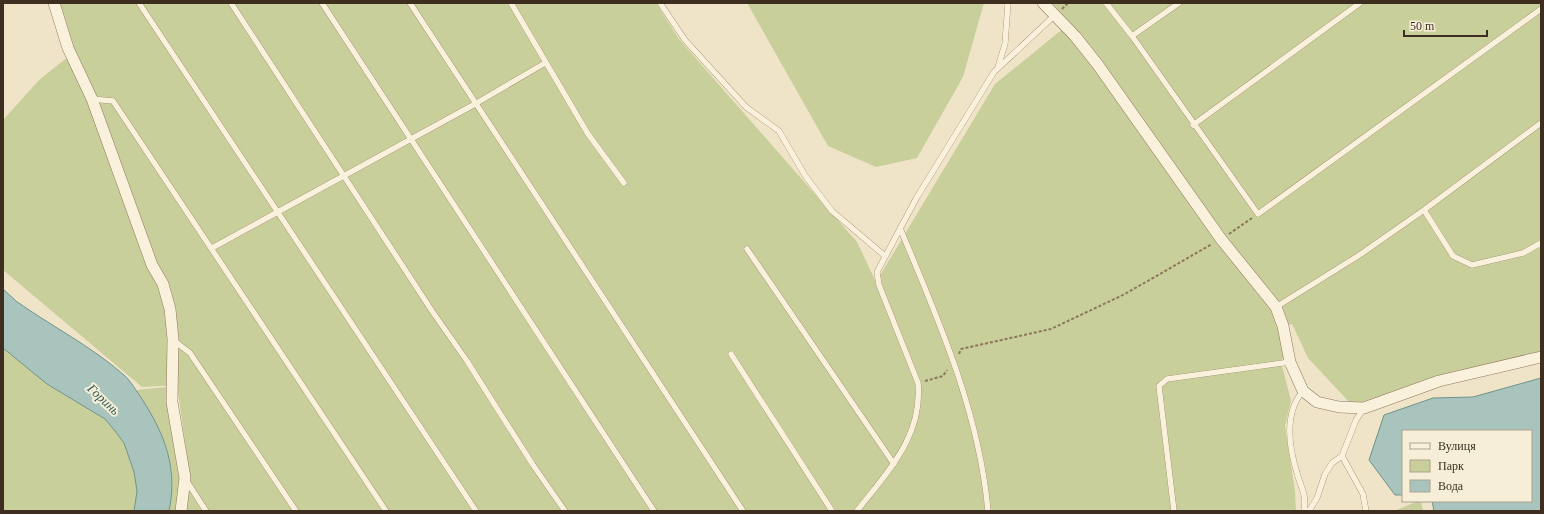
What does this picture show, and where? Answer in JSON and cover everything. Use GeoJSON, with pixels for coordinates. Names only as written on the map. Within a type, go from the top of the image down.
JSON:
{"type":"FeatureCollection","features":[{"type":"Feature","properties":{"kind":"street"},"geometry":{"type":"LineString","coordinates":[[54,3],[68,48],[92,99],[152,265],[163,284],[170,309],[173,340],[172,402],[185,478],[181,511]]}},
{"type":"Feature","properties":{"kind":"street"},"geometry":{"type":"LineString","coordinates":[[1043,3],[1075,36],[1098,66],[1221,239],[1276,307],[1283,326],[1290,362],[1303,391],[1317,402],[1339,407],[1364,408],[1439,381],[1541,357]]}},
{"type":"Feature","properties":{"kind":"lane"},"geometry":{"type":"LineString","coordinates":[[138,3],[278,211],[476,511]]}},
{"type":"Feature","properties":{"kind":"lane"},"geometry":{"type":"LineString","coordinates":[[231,3],[432,311],[467,361],[533,465],[565,511]]}},
{"type":"Feature","properties":{"kind":"lane"},"geometry":{"type":"LineString","coordinates":[[322,3],[654,511]]}},
{"type":"Feature","properties":{"kind":"lane"},"geometry":{"type":"LineString","coordinates":[[410,3],[743,511]]}},
{"type":"Feature","properties":{"kind":"lane"},"geometry":{"type":"LineString","coordinates":[[511,3],[588,134],[624,183]]}},
{"type":"Feature","properties":{"kind":"lane"},"geometry":{"type":"LineString","coordinates":[[660,3],[685,40],[746,107],[779,130],[806,177],[832,211],[885,256]]}},
{"type":"Feature","properties":{"kind":"lane"},"geometry":{"type":"LineString","coordinates":[[998,68],[1005,44],[1008,3]]}},
{"type":"Feature","properties":{"kind":"lane"},"geometry":{"type":"LineString","coordinates":[[1106,3],[1132,36],[1193,125],[1258,214],[1541,10]]}},
{"type":"Feature","properties":{"kind":"lane"},"geometry":{"type":"LineString","coordinates":[[1132,36],[1179,3]]}},
{"type":"Feature","properties":{"kind":"lane"},"geometry":{"type":"LineString","coordinates":[[1193,125],[1360,3]]}},
{"type":"Feature","properties":{"kind":"lane"},"geometry":{"type":"LineString","coordinates":[[857,511],[894,464],[908,440],[917,416],[919,400],[918,383],[879,285],[877,272],[917,197],[998,68],[1055,14]]}},
{"type":"Feature","properties":{"kind":"lane"},"geometry":{"type":"LineString","coordinates":[[212,248],[475,104],[545,63]]}},
{"type":"Feature","properties":{"kind":"lane"},"geometry":{"type":"LineString","coordinates":[[92,99],[113,101],[386,511]]}},
{"type":"Feature","properties":{"kind":"lane"},"geometry":{"type":"LineString","coordinates":[[1276,307],[1358,256],[1424,210],[1541,123]]}},
{"type":"Feature","properties":{"kind":"lane"},"geometry":{"type":"LineString","coordinates":[[1424,210],[1453,256],[1472,265],[1523,253],[1541,243]]}},
{"type":"Feature","properties":{"kind":"lane"},"geometry":{"type":"LineString","coordinates":[[900,228],[943,331],[962,384],[986,488],[988,511]]}},
{"type":"Feature","properties":{"kind":"lane"},"geometry":{"type":"LineString","coordinates":[[747,249],[894,464]]}},
{"type":"Feature","properties":{"kind":"lane"},"geometry":{"type":"LineString","coordinates":[[173,340],[190,353],[296,511]]}},
{"type":"Feature","properties":{"kind":"lane"},"geometry":{"type":"LineString","coordinates":[[731,354],[832,511]]}},
{"type":"Feature","properties":{"kind":"lane"},"geometry":{"type":"LineString","coordinates":[[1174,511],[1159,386],[1168,379],[1290,362]]}},
{"type":"Feature","properties":{"kind":"lane"},"geometry":{"type":"LineString","coordinates":[[1303,391],[1297,398],[1289,424],[1289,435],[1294,463],[1305,494],[1304,511]]}},
{"type":"Feature","properties":{"kind":"lane"},"geometry":{"type":"LineString","coordinates":[[1309,511],[1317,498],[1325,474],[1332,463],[1342,456],[1356,420],[1364,408]]}},
{"type":"Feature","properties":{"kind":"lane"},"geometry":{"type":"LineString","coordinates":[[1342,456],[1363,494],[1366,511]]}},
{"type":"Feature","properties":{"kind":"lane"},"geometry":{"type":"LineString","coordinates":[[185,478],[206,511]]}},
{"type":"Feature","properties":{"kind":"path"},"geometry":{"type":"LineString","coordinates":[[918,383],[943,376],[954,362],[961,349],[1051,330],[1125,294],[1221,239],[1258,214]]}},
{"type":"Feature","properties":{"kind":"green space"},"geometry":{"type":"Polygon","coordinates":[[[57,3],[656,3],[679,39],[857,242],[876,282],[995,84],[1070,23],[1052,3],[1541,3],[1541,354],[1374,401],[1350,403],[1308,358],[1292,324],[1278,327],[1286,354],[1281,361],[1291,401],[1285,426],[1295,491],[1296,511],[186,511],[190,478],[177,385],[142,387],[3,270],[3,120],[40,79],[74,52],[57,3]]]}},
{"type":"Feature","properties":{"kind":"green space"},"geometry":{"type":"Polygon","coordinates":[[[747,3],[984,3],[963,77],[917,158],[876,167],[828,146],[747,3]]]}},
{"type":"Feature","properties":{"kind":"green space"},"geometry":{"type":"Polygon","coordinates":[[[3,348],[47,384],[105,419],[115,431],[124,443],[134,472],[137,491],[134,511],[3,511],[3,348]]]}},
{"type":"Feature","properties":{"kind":"green space"},"geometry":{"type":"Polygon","coordinates":[[[166,387],[180,479],[177,511],[169,511],[172,493],[172,476],[166,447],[153,419],[136,390],[166,387]]]}},
{"type":"Feature","properties":{"kind":"green space"},"geometry":{"type":"Polygon","coordinates":[[[1416,502],[1421,502],[1423,511],[1394,511],[1416,502]]]}},
{"type":"Feature","properties":{"kind":"water","name":"Горинь"},"geometry":{"type":"Polygon","coordinates":[[[3,289],[29,310],[85,345],[124,375],[131,383],[150,412],[168,452],[172,480],[169,511],[134,511],[137,491],[134,472],[124,443],[115,431],[105,419],[47,384],[3,348],[3,289]]]}},
{"type":"Feature","properties":{"kind":"water"},"geometry":{"type":"Polygon","coordinates":[[[1541,378],[1541,511],[1434,511],[1432,502],[1532,502],[1532,430],[1402,430],[1402,495],[1395,495],[1369,460],[1384,415],[1433,398],[1473,397],[1541,378]]]}}]}
